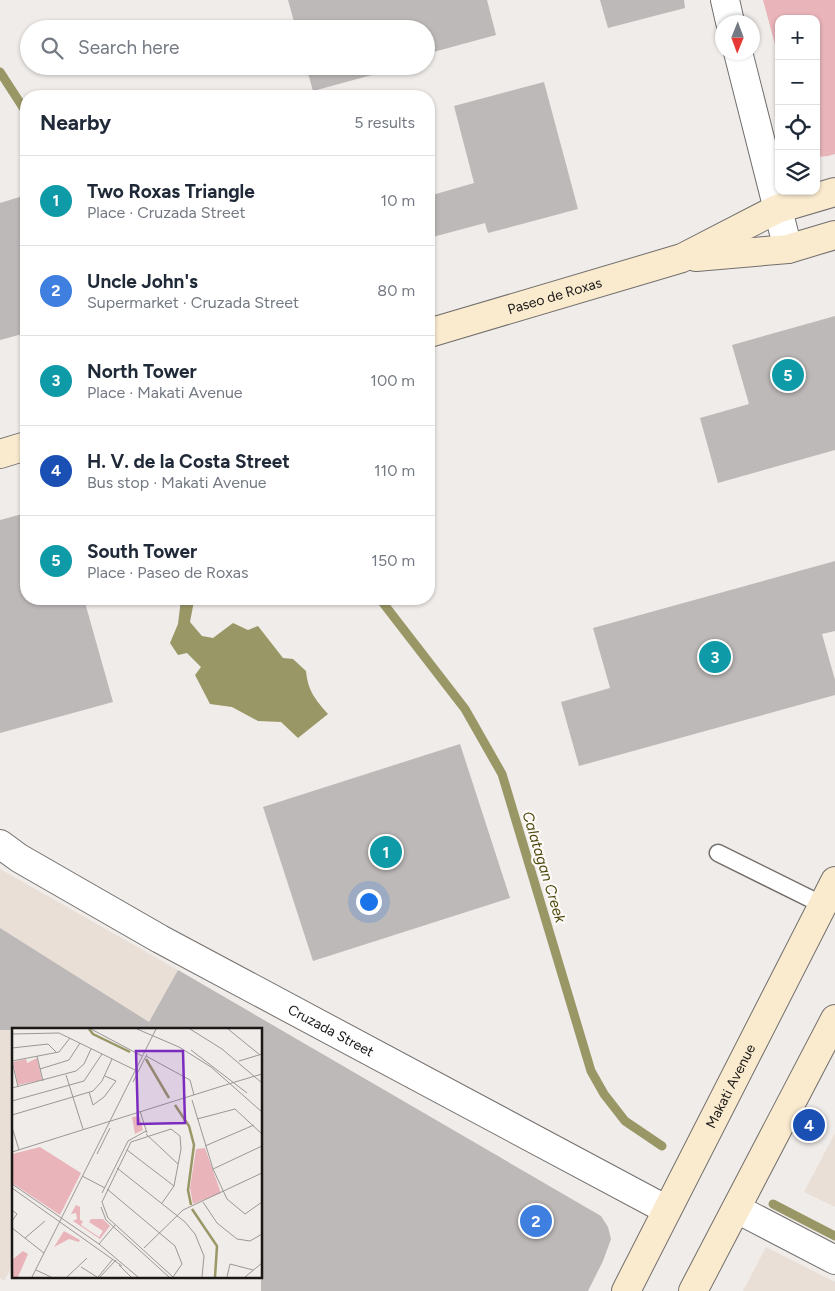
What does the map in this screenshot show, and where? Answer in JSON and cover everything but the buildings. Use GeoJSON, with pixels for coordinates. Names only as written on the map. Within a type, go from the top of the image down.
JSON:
{"type":"FeatureCollection","features":[{"type":"Feature","properties":{"kind":"main road","name":"Paseo de Roxas"},"geometry":{"type":"LineString","coordinates":[[435,331],[682,258],[777,209],[835,192]]}},
{"type":"Feature","properties":{"kind":"main road","name":"Paseo de Roxas"},"geometry":{"type":"LineString","coordinates":[[682,258],[788,249],[835,235]]}},
{"type":"Feature","properties":{"kind":"main road"},"geometry":{"type":"LineString","coordinates":[[0,454],[20,448]]}},
{"type":"Feature","properties":{"kind":"main road","name":"Makati Avenue"},"geometry":{"type":"LineString","coordinates":[[626,1291],[835,881]]}},
{"type":"Feature","properties":{"kind":"main road"},"geometry":{"type":"LineString","coordinates":[[693,1291],[835,1019]]}},
{"type":"Feature","properties":{"kind":"street"},"geometry":{"type":"LineString","coordinates":[[725,0],[728,15]]}},
{"type":"Feature","properties":{"kind":"street"},"geometry":{"type":"LineString","coordinates":[[740,60],[788,249]]}},
{"type":"Feature","properties":{"kind":"street","name":"Cruzada Street"},"geometry":{"type":"LineString","coordinates":[[0,844],[19,858],[160,938],[667,1210]]}},
{"type":"Feature","properties":{"kind":"street"},"geometry":{"type":"LineString","coordinates":[[737,1209],[835,1260]]}},
{"type":"Feature","properties":{"kind":"lane"},"geometry":{"type":"LineString","coordinates":[[718,853],[823,905]]}},
{"type":"Feature","properties":{"kind":"shaded area"},"geometry":{"type":"Polygon","coordinates":[[[763,0],[835,0],[835,154],[820,157],[820,15],[775,15],[775,44],[763,0]]]}},
{"type":"Feature","properties":{"kind":"shaded area"},"geometry":{"type":"Polygon","coordinates":[[[180,605],[193,605],[190,622],[202,636],[213,638],[233,623],[248,630],[258,626],[283,658],[293,659],[306,671],[308,684],[313,694],[328,714],[298,738],[281,722],[258,721],[232,707],[210,704],[195,675],[201,667],[187,653],[178,655],[170,643],[178,624],[180,605]]]}},
{"type":"Feature","properties":{"kind":"shaded area"},"geometry":{"type":"Polygon","coordinates":[[[0,869],[178,970],[146,1028],[12,1028],[12,1267],[4,1281],[0,1278],[0,869]]]}},
{"type":"Feature","properties":{"kind":"shaded area"},"geometry":{"type":"Polygon","coordinates":[[[835,1133],[835,1207],[804,1192],[835,1133]]]}},
{"type":"Feature","properties":{"kind":"shaded area"},"geometry":{"type":"Polygon","coordinates":[[[766,1247],[835,1282],[835,1291],[743,1291],[766,1247]]]}},
{"type":"Feature","properties":{"kind":"waterway"},"geometry":{"type":"LineString","coordinates":[[0,72],[20,103]]}},
{"type":"Feature","properties":{"kind":"waterway","name":"Calatagan Creek"},"geometry":{"type":"LineString","coordinates":[[385,605],[465,709],[502,774],[591,1071],[604,1094],[625,1121],[662,1146]]}},
{"type":"Feature","properties":{"kind":"waterway","name":"Calatagan Creek"},"geometry":{"type":"LineString","coordinates":[[773,1204],[835,1236]]}},
{"type":"Feature","properties":{"kind":"place","name":"South Tower"},"geometry":{"type":"Point","coordinates":[788,375]}},
{"type":"Feature","properties":{"kind":"place","name":"North Tower"},"geometry":{"type":"Point","coordinates":[715,657]}},
{"type":"Feature","properties":{"kind":"place","name":"Two Roxas Triangle"},"geometry":{"type":"Point","coordinates":[386,852]}},
{"type":"Feature","properties":{"kind":"place","name":"H. V. de la Costa Street"},"geometry":{"type":"Point","coordinates":[809,1125]}},
{"type":"Feature","properties":{"kind":"place","name":"Uncle John's"},"geometry":{"type":"Point","coordinates":[536,1221]}}]}
